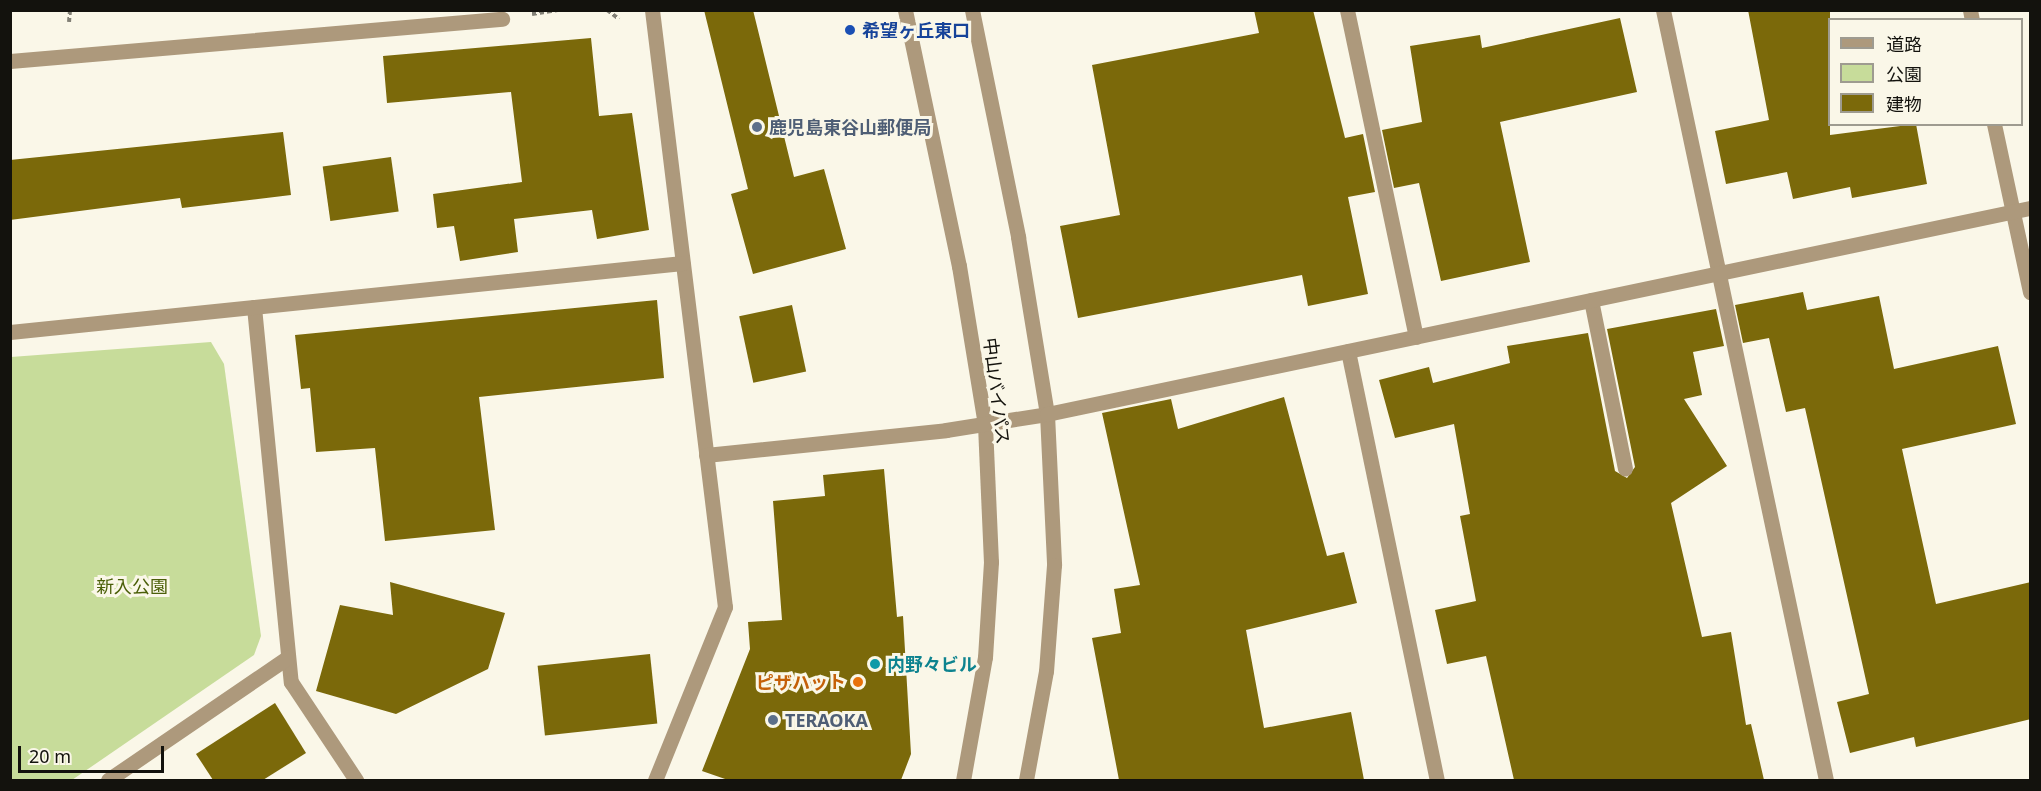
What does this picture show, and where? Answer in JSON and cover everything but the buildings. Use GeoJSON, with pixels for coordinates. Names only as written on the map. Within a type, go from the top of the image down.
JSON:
{"type":"FeatureCollection","features":[{"type":"Feature","properties":{"kind":"street"},"geometry":{"type":"LineString","coordinates":[[652,10],[725,607],[655,780]]}},
{"type":"Feature","properties":{"kind":"street","name":"中山バイパス"},"geometry":{"type":"LineString","coordinates":[[905,10],[959,266],[985,425],[991,562],[985,657],[963,780]]}},
{"type":"Feature","properties":{"kind":"street"},"geometry":{"type":"LineString","coordinates":[[972,10],[1018,237],[1047,414],[1054,565],[1046,671],[1026,780]]}},
{"type":"Feature","properties":{"kind":"street"},"geometry":{"type":"LineString","coordinates":[[1347,10],[1416,337]]}},
{"type":"Feature","properties":{"kind":"street"},"geometry":{"type":"LineString","coordinates":[[1663,10],[1826,780]]}},
{"type":"Feature","properties":{"kind":"street"},"geometry":{"type":"LineString","coordinates":[[10,61],[502,19]]}},
{"type":"Feature","properties":{"kind":"street"},"geometry":{"type":"LineString","coordinates":[[1994,126],[2031,292]]}},
{"type":"Feature","properties":{"kind":"street"},"geometry":{"type":"LineString","coordinates":[[706,455],[985,425],[1047,414],[2031,208]]}},
{"type":"Feature","properties":{"kind":"street"},"geometry":{"type":"LineString","coordinates":[[10,332],[682,263]]}},
{"type":"Feature","properties":{"kind":"street"},"geometry":{"type":"LineString","coordinates":[[1591,300],[1625,469]]}},
{"type":"Feature","properties":{"kind":"street"},"geometry":{"type":"LineString","coordinates":[[254,307],[291,682],[356,780]]}},
{"type":"Feature","properties":{"kind":"street"},"geometry":{"type":"LineString","coordinates":[[1348,351],[1437,780]]}},
{"type":"Feature","properties":{"kind":"street"},"geometry":{"type":"LineString","coordinates":[[108,780],[287,657]]}},
{"type":"Feature","properties":{"kind":"green space","name":"新入公園"},"geometry":{"type":"Polygon","coordinates":[[[211,342],[224,364],[261,636],[254,655],[72,780],[11,780],[11,357],[211,342]]]}},
{"type":"Feature","properties":{"kind":"place","name":"希望ヶ丘東口"},"geometry":{"type":"Point","coordinates":[850,30]}},
{"type":"Feature","properties":{"kind":"place","name":"鹿児島東谷山郵便局"},"geometry":{"type":"Point","coordinates":[757,127]}},
{"type":"Feature","properties":{"kind":"place","name":"内野々ビル"},"geometry":{"type":"Point","coordinates":[875,664]}},
{"type":"Feature","properties":{"kind":"place","name":"ピザハット"},"geometry":{"type":"Point","coordinates":[858,682]}},
{"type":"Feature","properties":{"kind":"place","name":"TERAOKA"},"geometry":{"type":"Point","coordinates":[773,720]}}]}
